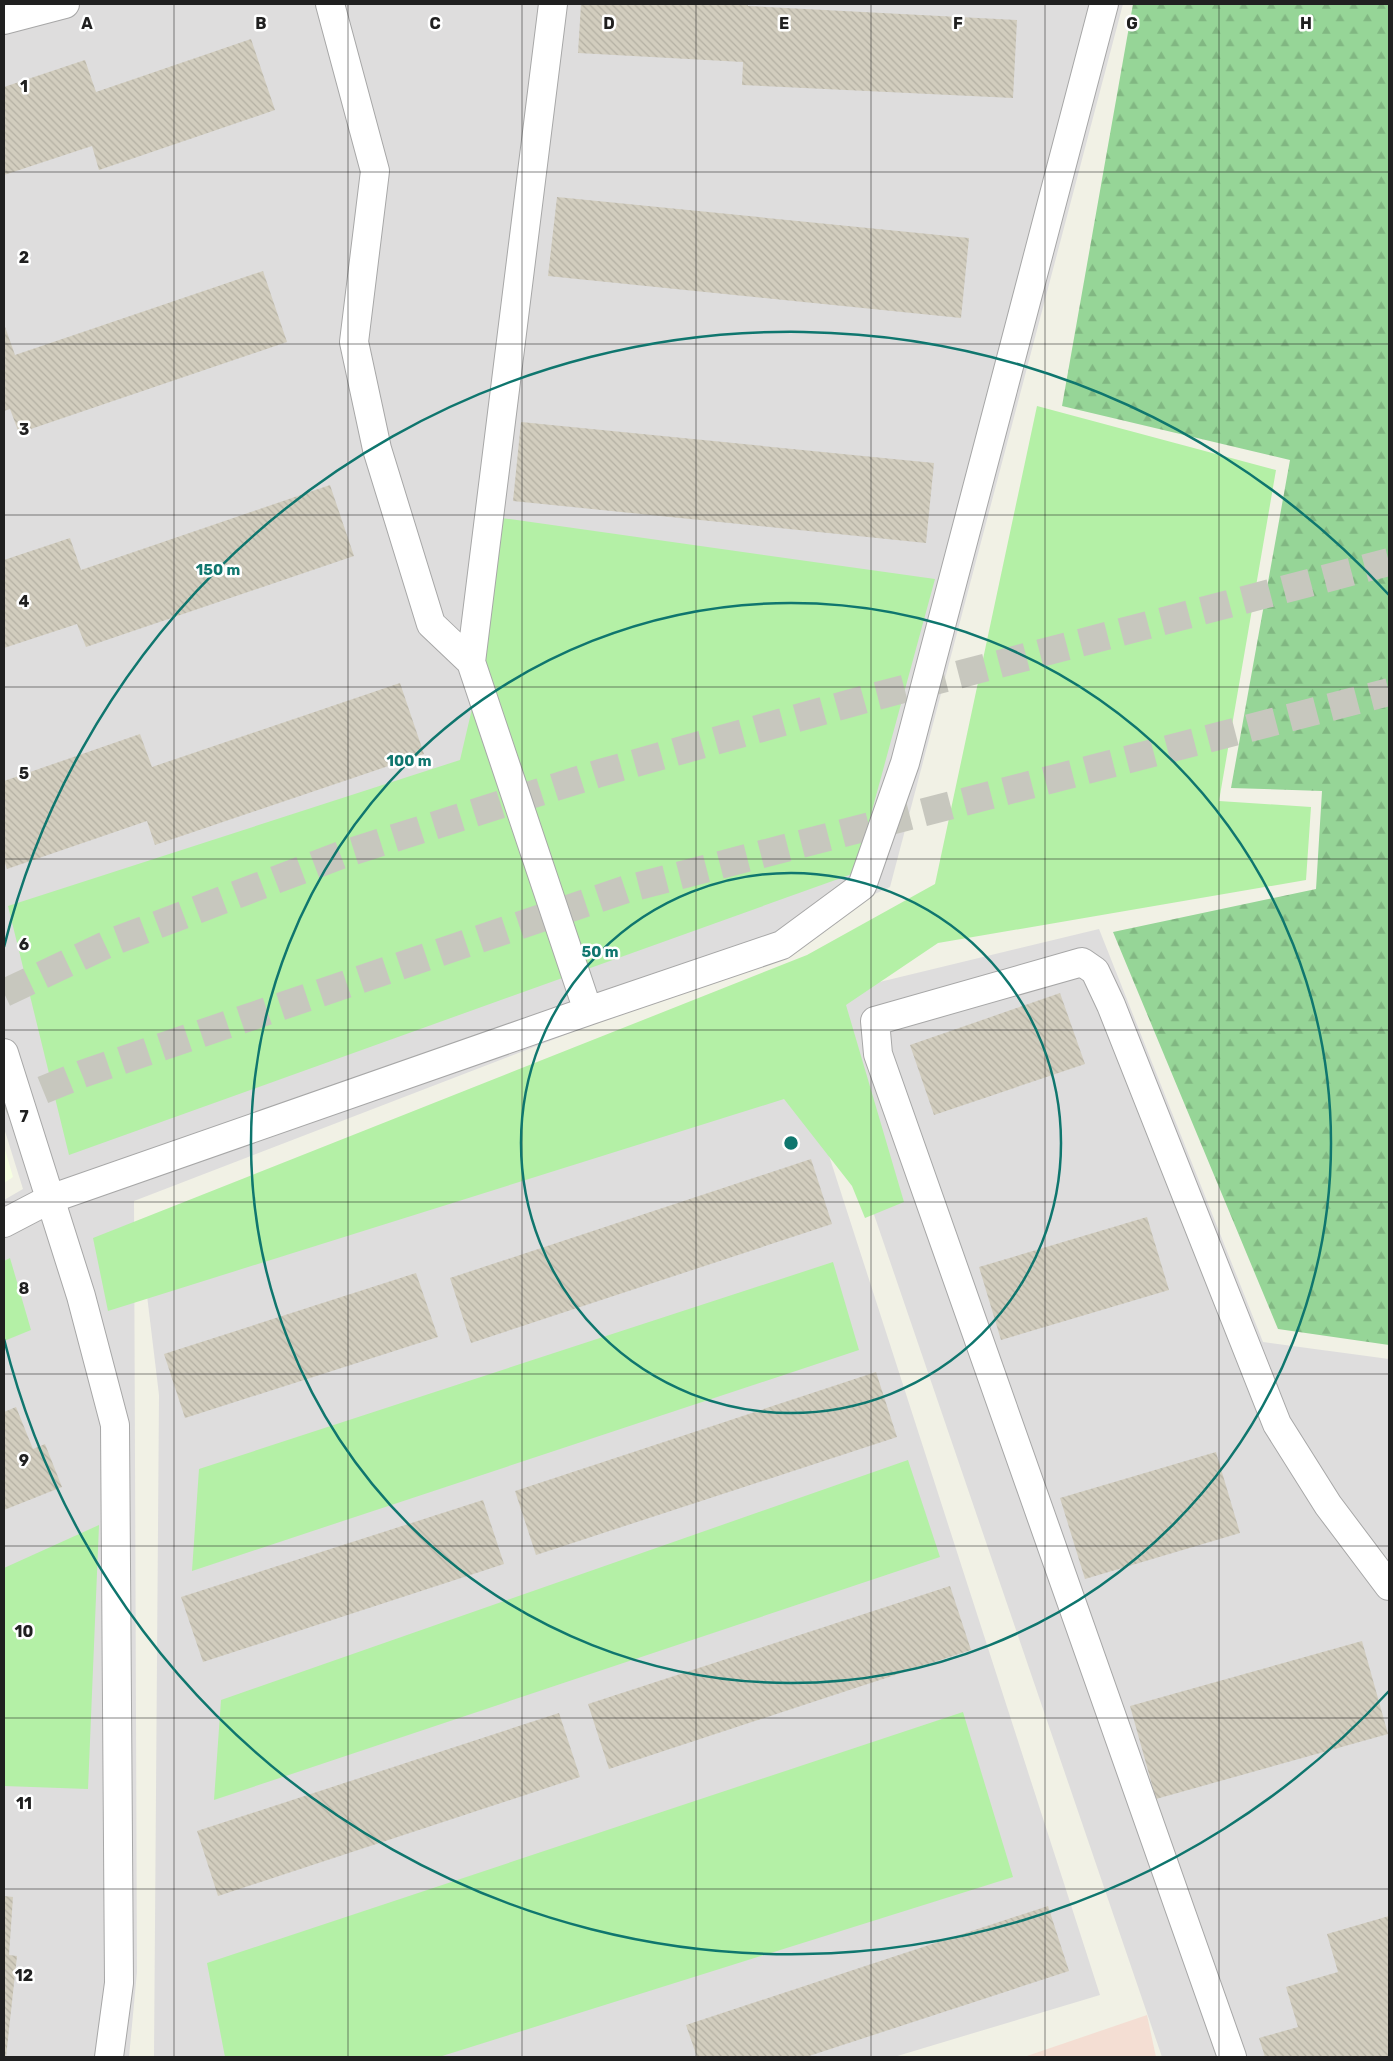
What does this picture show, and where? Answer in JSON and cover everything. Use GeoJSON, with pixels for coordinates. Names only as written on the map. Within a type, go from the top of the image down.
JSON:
{"type":"FeatureCollection","features":[{"type":"Feature","properties":{"kind":"street"},"geometry":{"type":"LineString","coordinates":[[4,20],[65,4]]}},
{"type":"Feature","properties":{"kind":"street"},"geometry":{"type":"LineString","coordinates":[[330,4],[375,171],[354,342],[374,439],[430,624],[471,662]]}},
{"type":"Feature","properties":{"kind":"street"},"geometry":{"type":"LineString","coordinates":[[553,4],[471,662],[588,1011]]}},
{"type":"Feature","properties":{"kind":"street"},"geometry":{"type":"LineString","coordinates":[[4,1223],[50,1199],[782,945],[862,886],[905,763],[1104,4]]}},
{"type":"Feature","properties":{"kind":"street"},"geometry":{"type":"LineString","coordinates":[[1232,2057],[878,1054],[875,1022],[1082,962],[1095,971],[1111,1005],[1277,1424],[1328,1505],[1389,1586]]}},
{"type":"Feature","properties":{"kind":"street"},"geometry":{"type":"LineString","coordinates":[[4,1053],[81,1296],[115,1425],[119,1982],[109,2057]]}},
{"type":"Feature","properties":{"kind":"shaded area"},"geometry":{"type":"Polygon","coordinates":[[[4,4],[1123,4],[890,887],[591,1025],[134,1201],[137,1972],[129,2057],[4,2057],[4,1200],[23,1189],[4,1128],[4,4]]]}},
{"type":"Feature","properties":{"kind":"shaded area"},"geometry":{"type":"Polygon","coordinates":[[[1099,929],[1263,1342],[1389,1359],[1389,2057],[1162,2057],[801,1001],[1099,929]]]}},
{"type":"Feature","properties":{"kind":"shaded area"},"geometry":{"type":"Polygon","coordinates":[[[783,1013],[1100,1995],[894,2057],[154,2057],[159,1395],[139,1229],[783,1013]]]}},
{"type":"Feature","properties":{"kind":"shaded area"},"geometry":{"type":"Polygon","coordinates":[[[4,1146],[13,1177],[4,1183],[4,1146]]]}},
{"type":"Feature","properties":{"kind":"shaded area"},"geometry":{"type":"Polygon","coordinates":[[[1147,2015],[1156,2057],[1024,2057],[1147,2015]]]}},
{"type":"Feature","properties":{"kind":"green space"},"geometry":{"type":"Polygon","coordinates":[[[1133,4],[1389,4],[1389,1345],[1278,1329],[1113,932],[1316,889],[1322,791],[1231,788],[1290,460],[1062,406],[1133,4]]]}},
{"type":"Feature","properties":{"kind":"green space"},"geometry":{"type":"Polygon","coordinates":[[[1037,406],[1276,470],[1219,801],[1311,807],[1306,880],[938,943],[846,1005],[904,1202],[865,1218],[852,1186],[784,1099],[108,1311],[93,1238],[807,955],[935,884],[1037,406]]]}},
{"type":"Feature","properties":{"kind":"green space"},"geometry":{"type":"Polygon","coordinates":[[[502,518],[935,579],[855,873],[69,1155],[8,906],[460,760],[485,653],[502,518]]]}},
{"type":"Feature","properties":{"kind":"green space"},"geometry":{"type":"Polygon","coordinates":[[[10,1258],[31,1330],[4,1341],[4,1261],[10,1258]]]}},
{"type":"Feature","properties":{"kind":"green space"},"geometry":{"type":"Polygon","coordinates":[[[833,1262],[859,1350],[192,1571],[199,1469],[833,1262]]]}},
{"type":"Feature","properties":{"kind":"green space"},"geometry":{"type":"Polygon","coordinates":[[[908,1460],[940,1557],[214,1800],[221,1700],[908,1460]]]}},
{"type":"Feature","properties":{"kind":"green space"},"geometry":{"type":"Polygon","coordinates":[[[99,1525],[88,1789],[4,1786],[4,1568],[99,1525]]]}},
{"type":"Feature","properties":{"kind":"green space"},"geometry":{"type":"Polygon","coordinates":[[[963,1712],[1013,1877],[439,2057],[225,2057],[207,1963],[963,1712]]]}},
{"type":"Feature","properties":{"kind":"building"},"geometry":{"type":"Polygon","coordinates":[[[581,4],[748,4],[748,6],[1017,20],[1013,98],[742,85],[743,62],[578,53],[581,4]]]}},
{"type":"Feature","properties":{"kind":"building"},"geometry":{"type":"Polygon","coordinates":[[[251,39],[275,110],[99,170],[92,146],[4,175],[4,87],[85,60],[96,92],[251,39]]]}},
{"type":"Feature","properties":{"kind":"building"},"geometry":{"type":"Polygon","coordinates":[[[557,197],[969,238],[961,318],[548,276],[557,197]]]}},
{"type":"Feature","properties":{"kind":"building"},"geometry":{"type":"Polygon","coordinates":[[[263,271],[287,342],[19,433],[10,409],[4,411],[4,324],[15,355],[263,271]]]}},
{"type":"Feature","properties":{"kind":"building"},"geometry":{"type":"Polygon","coordinates":[[[521,422],[934,463],[926,543],[513,501],[521,422]]]}},
{"type":"Feature","properties":{"kind":"building"},"geometry":{"type":"Polygon","coordinates":[[[330,485],[354,556],[86,647],[77,624],[4,648],[4,560],[70,538],[81,570],[330,485]]]}},
{"type":"Feature","properties":{"kind":"building"},"geometry":{"type":"Polygon","coordinates":[[[400,683],[424,754],[155,845],[147,821],[7,869],[4,860],[4,781],[140,734],[152,767],[400,683]]]}},
{"type":"Feature","properties":{"kind":"building"},"geometry":{"type":"Polygon","coordinates":[[[1060,993],[1085,1064],[934,1115],[910,1045],[1060,993]]]}},
{"type":"Feature","properties":{"kind":"building"},"geometry":{"type":"Polygon","coordinates":[[[811,1159],[832,1224],[471,1343],[450,1278],[811,1159]]]}},
{"type":"Feature","properties":{"kind":"building"},"geometry":{"type":"Polygon","coordinates":[[[1147,1217],[1169,1290],[1001,1340],[979,1267],[1147,1217]]]}},
{"type":"Feature","properties":{"kind":"building"},"geometry":{"type":"Polygon","coordinates":[[[416,1273],[438,1337],[185,1418],[164,1354],[416,1273]]]}},
{"type":"Feature","properties":{"kind":"building"},"geometry":{"type":"Polygon","coordinates":[[[876,1372],[897,1437],[536,1555],[515,1491],[876,1372]]]}},
{"type":"Feature","properties":{"kind":"building"},"geometry":{"type":"Polygon","coordinates":[[[16,1407],[33,1449],[45,1444],[62,1487],[4,1510],[4,1412],[16,1407]]]}},
{"type":"Feature","properties":{"kind":"building"},"geometry":{"type":"Polygon","coordinates":[[[1216,1452],[1240,1533],[1085,1579],[1060,1498],[1216,1452]]]}},
{"type":"Feature","properties":{"kind":"building"},"geometry":{"type":"Polygon","coordinates":[[[483,1500],[504,1564],[203,1662],[181,1597],[483,1500]]]}},
{"type":"Feature","properties":{"kind":"building"},"geometry":{"type":"Polygon","coordinates":[[[950,1586],[971,1650],[609,1769],[588,1704],[950,1586]]]}},
{"type":"Feature","properties":{"kind":"building"},"geometry":{"type":"Polygon","coordinates":[[[1362,1641],[1388,1734],[1156,1799],[1130,1706],[1362,1641]]]}},
{"type":"Feature","properties":{"kind":"building"},"geometry":{"type":"Polygon","coordinates":[[[559,1713],[580,1777],[218,1896],[197,1831],[559,1713]]]}},
{"type":"Feature","properties":{"kind":"building"},"geometry":{"type":"Polygon","coordinates":[[[4,1896],[13,1897],[9,1955],[17,1956],[6,2057],[4,2057],[4,1896]]]}},
{"type":"Feature","properties":{"kind":"building"},"geometry":{"type":"Polygon","coordinates":[[[1048,1906],[1069,1971],[806,2057],[697,2057],[686,2025],[1048,1906]]]}},
{"type":"Feature","properties":{"kind":"building"},"geometry":{"type":"Polygon","coordinates":[[[1389,1916],[1389,2057],[1265,2057],[1259,2038],[1298,2027],[1286,1987],[1338,1972],[1327,1934],[1389,1916]]]}},
{"type":"Feature","properties":{"kind":"tunnel"},"geometry":{"type":"LineString","coordinates":[[4,993],[112,942],[341,855],[600,773],[873,697],[1389,562]]}},
{"type":"Feature","properties":{"kind":"tunnel"},"geometry":{"type":"LineString","coordinates":[[4,1106],[82,1074],[627,889],[1389,692]]}}]}
